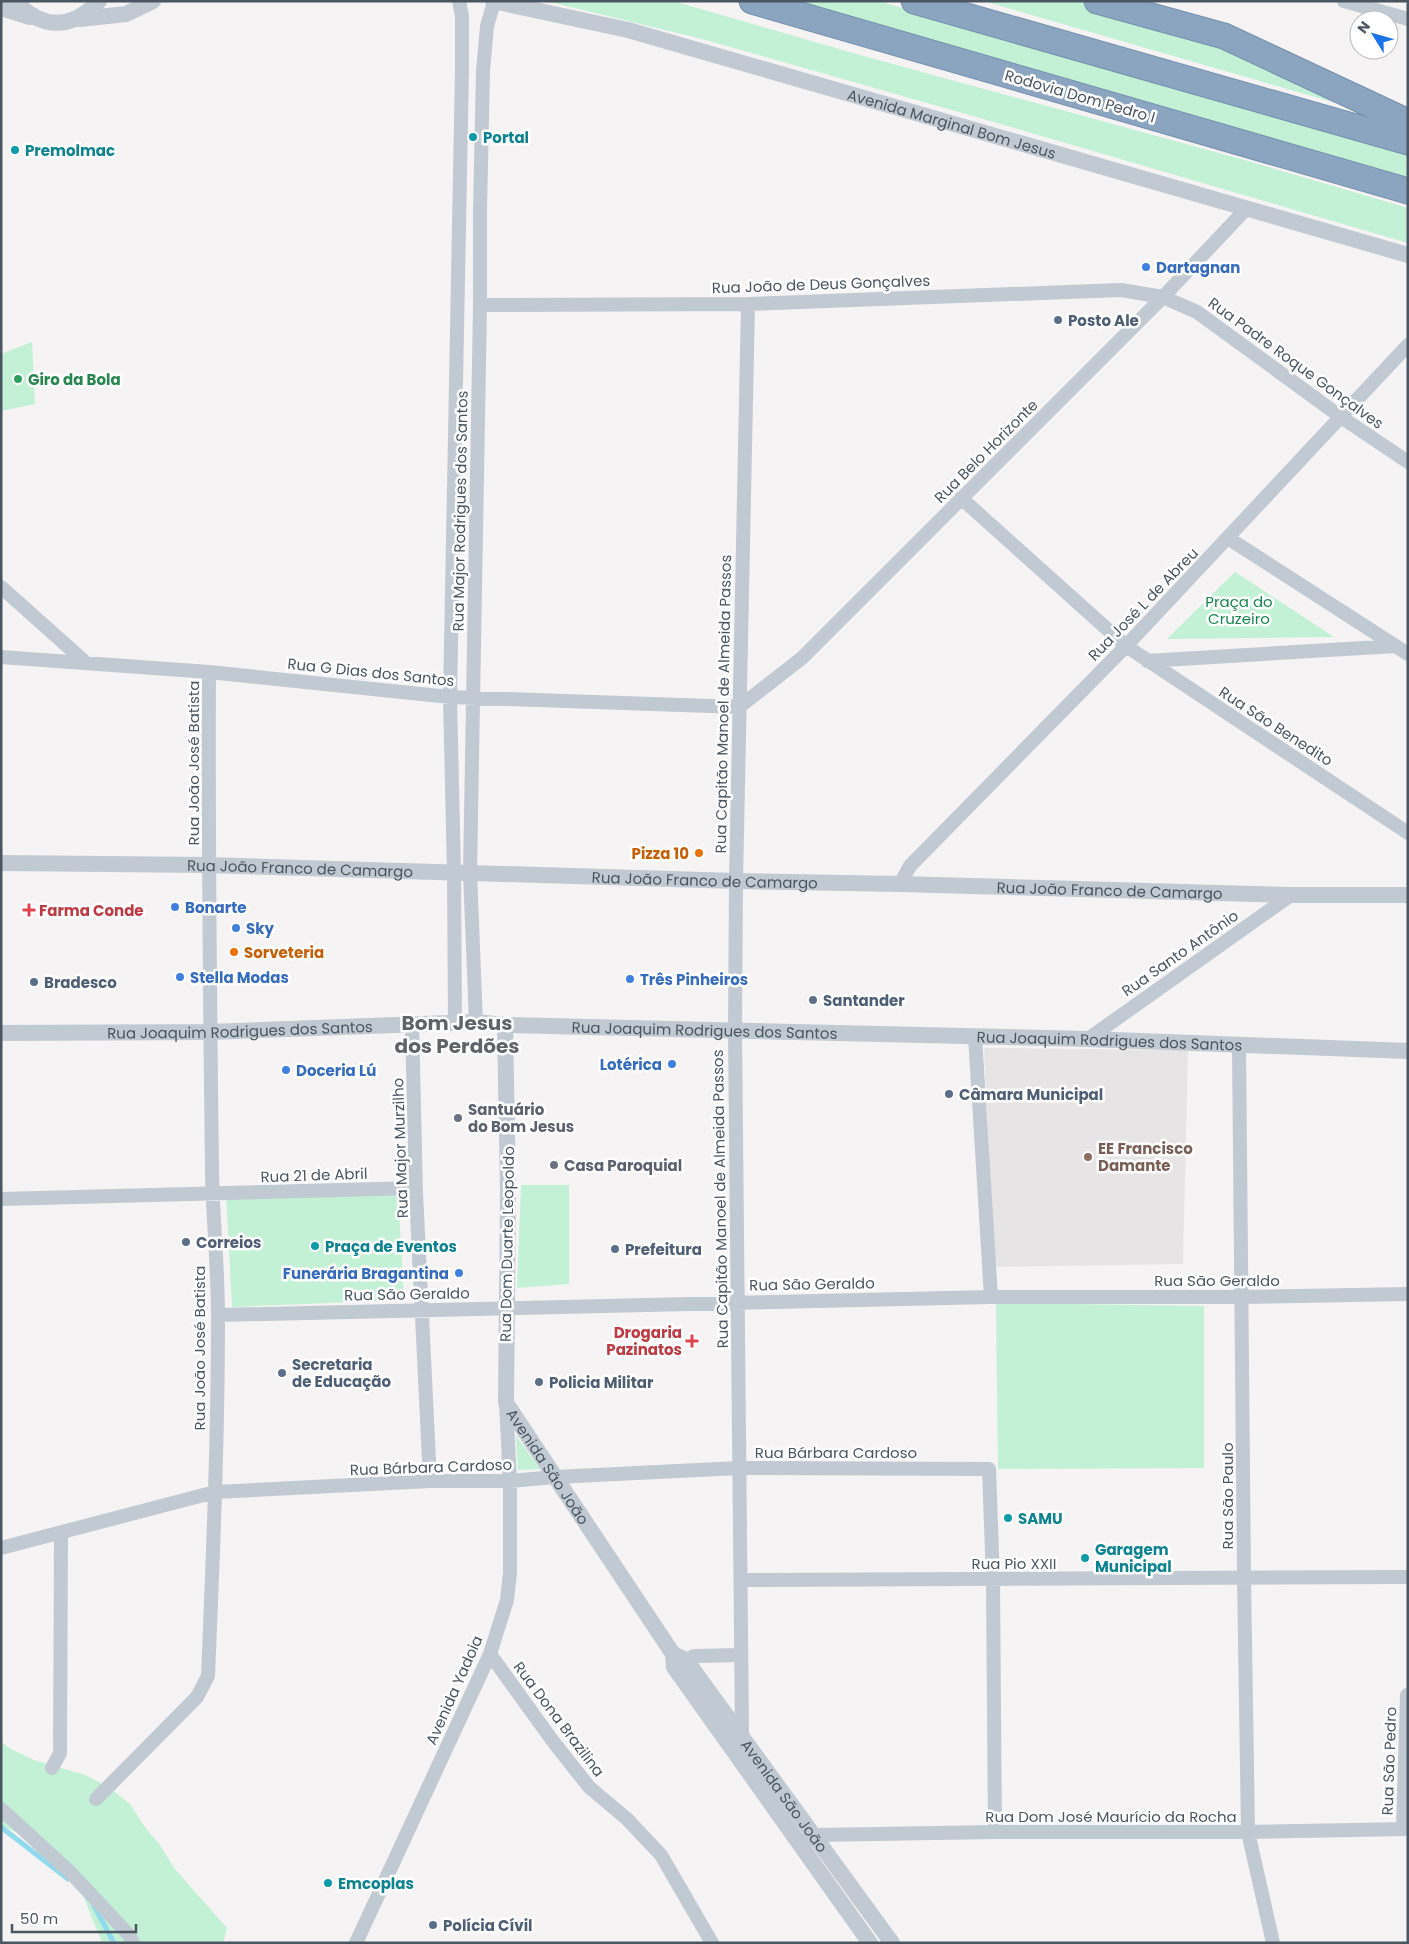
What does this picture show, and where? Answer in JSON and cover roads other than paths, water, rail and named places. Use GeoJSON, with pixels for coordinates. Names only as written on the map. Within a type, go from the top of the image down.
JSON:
{"type":"FeatureCollection","features":[{"type":"Feature","properties":{"kind":"highway","name":"Rodovia Dom Pedro I"},"geometry":{"type":"LineString","coordinates":[[752,1],[1408,191]]}},
{"type":"Feature","properties":{"kind":"highway"},"geometry":{"type":"LineString","coordinates":[[914,1],[1408,142]]}},
{"type":"Feature","properties":{"kind":"highway"},"geometry":{"type":"LineString","coordinates":[[1098,1],[1224,36],[1408,122]]}},
{"type":"Feature","properties":{"kind":"street"},"geometry":{"type":"LineString","coordinates":[[15,1],[26,13],[42,21]]}},
{"type":"Feature","properties":{"kind":"street"},"geometry":{"type":"LineString","coordinates":[[75,20],[89,12],[100,1]]}},
{"type":"Feature","properties":{"kind":"street"},"geometry":{"type":"LineString","coordinates":[[1,8],[42,21],[58,23],[126,14],[153,1]]}},
{"type":"Feature","properties":{"kind":"street","name":"Rua Major Rodrigues dos Santos"},"geometry":{"type":"LineString","coordinates":[[459,1],[462,16],[462,70],[450,698],[462,873],[476,1022]]}},
{"type":"Feature","properties":{"kind":"street","name":"Rua Major Rodrigues dos Santos"},"geometry":{"type":"LineString","coordinates":[[455,1022],[472,698],[480,305],[482,71],[487,26],[493,1]]}},
{"type":"Feature","properties":{"kind":"street","name":"Avenida Marginal Bom Jesus"},"geometry":{"type":"LineString","coordinates":[[493,1],[628,30],[1408,255]]}},
{"type":"Feature","properties":{"kind":"street"},"geometry":{"type":"LineString","coordinates":[[1344,1],[1408,19]]}},
{"type":"Feature","properties":{"kind":"street"},"geometry":{"type":"LineString","coordinates":[[462,70],[482,71]]}},
{"type":"Feature","properties":{"kind":"street"},"geometry":{"type":"LineString","coordinates":[[459,208],[480,210]]}},
{"type":"Feature","properties":{"kind":"street","name":"Rua Belo Horizonte"},"geometry":{"type":"LineString","coordinates":[[739,707],[802,658],[1163,297],[1247,208]]}},
{"type":"Feature","properties":{"kind":"street","name":"Rua João de Deus Gonçalves"},"geometry":{"type":"LineString","coordinates":[[480,305],[748,304],[1121,290],[1163,297]]}},
{"type":"Feature","properties":{"kind":"street","name":"Rua Padre Roque Gonçalves"},"geometry":{"type":"LineString","coordinates":[[1163,297],[1197,312],[1341,417],[1408,462]]}},
{"type":"Feature","properties":{"kind":"street","name":"Rua Capitão Manoel de Almeida Passos"},"geometry":{"type":"LineString","coordinates":[[742,1734],[735,1030],[739,707],[748,304]]}},
{"type":"Feature","properties":{"kind":"street","name":"Rua José L de Abreu"},"geometry":{"type":"LineString","coordinates":[[900,884],[910,866],[1126,646],[1408,345]]}},
{"type":"Feature","properties":{"kind":"street","name":"Rua São Benedito"},"geometry":{"type":"LineString","coordinates":[[960,498],[1126,646],[1408,833]]}},
{"type":"Feature","properties":{"kind":"street"},"geometry":{"type":"LineString","coordinates":[[1228,538],[1402,650]]}},
{"type":"Feature","properties":{"kind":"street"},"geometry":{"type":"LineString","coordinates":[[1,587],[84,661]]}},
{"type":"Feature","properties":{"kind":"street"},"geometry":{"type":"LineString","coordinates":[[1147,661],[1402,650]]}},
{"type":"Feature","properties":{"kind":"street","name":"Rua G Dias dos Santos"},"geometry":{"type":"LineString","coordinates":[[1,657],[84,661],[209,672],[450,698],[739,707]]}},
{"type":"Feature","properties":{"kind":"street","name":"Rua João José Batista"},"geometry":{"type":"LineString","coordinates":[[96,1799],[197,1696],[208,1676],[215,1492],[218,1316],[213,1194],[210,1032],[208,865],[209,672]]}},
{"type":"Feature","properties":{"kind":"street","name":"Rua João Franco de Camargo"},"geometry":{"type":"LineString","coordinates":[[1,863],[208,865],[1291,895],[1408,895]]}},
{"type":"Feature","properties":{"kind":"street","name":"Rua Santo Antônio"},"geometry":{"type":"LineString","coordinates":[[1088,1039],[1291,895]]}},
{"type":"Feature","properties":{"kind":"street","name":"Rua Joaquim Rodrigues dos Santos"},"geometry":{"type":"LineString","coordinates":[[1,1033],[210,1032],[476,1022],[505,1025],[1088,1039],[1408,1051]]}},
{"type":"Feature","properties":{"kind":"street","name":"Rua Major Murzilho"},"geometry":{"type":"LineString","coordinates":[[412,1023],[416,1188],[430,1481]]}},
{"type":"Feature","properties":{"kind":"street","name":"Rua Dom Duarte Leopoldo"},"geometry":{"type":"LineString","coordinates":[[505,1025],[508,1181],[505,1308],[506,1403]]}},
{"type":"Feature","properties":{"kind":"street"},"geometry":{"type":"LineString","coordinates":[[975,1036],[991,1297]]}},
{"type":"Feature","properties":{"kind":"street","name":"Rua São Paulo"},"geometry":{"type":"LineString","coordinates":[[1240,1045],[1248,1832],[1273,1943]]}},
{"type":"Feature","properties":{"kind":"street","name":"Rua 21 de Abril"},"geometry":{"type":"LineString","coordinates":[[1,1199],[416,1188]]}},
{"type":"Feature","properties":{"kind":"street","name":"Rua São Geraldo"},"geometry":{"type":"LineString","coordinates":[[218,1316],[991,1297],[1242,1297],[1408,1294]]}},
{"type":"Feature","properties":{"kind":"street","name":"Avenida São João"},"geometry":{"type":"LineString","coordinates":[[506,1403],[799,1844],[870,1943]]}},
{"type":"Feature","properties":{"kind":"street","name":"Avenida Yadoia"},"geometry":{"type":"LineString","coordinates":[[356,1943],[490,1654],[507,1600],[510,1573],[510,1481],[506,1403]]}},
{"type":"Feature","properties":{"kind":"street","name":"Rua Bárbara Cardoso"},"geometry":{"type":"LineString","coordinates":[[1,1548],[215,1492],[430,1481],[510,1481],[739,1468],[989,1469],[993,1580]]}},
{"type":"Feature","properties":{"kind":"street"},"geometry":{"type":"LineString","coordinates":[[52,1768],[60,1753],[61,1533]]}},
{"type":"Feature","properties":{"kind":"street","name":"Rua Pio XXII"},"geometry":{"type":"LineString","coordinates":[[740,1580],[1408,1577]]}},
{"type":"Feature","properties":{"kind":"street"},"geometry":{"type":"LineString","coordinates":[[993,1580],[995,1832]]}},
{"type":"Feature","properties":{"kind":"street","name":"Rua Dona Brazilina"},"geometry":{"type":"LineString","coordinates":[[490,1654],[552,1740],[590,1787],[627,1819],[661,1855],[712,1943]]}},
{"type":"Feature","properties":{"kind":"street"},"geometry":{"type":"LineString","coordinates":[[678,1661],[694,1656],[741,1655]]}},
{"type":"Feature","properties":{"kind":"street","name":"Avenida São João"},"geometry":{"type":"LineString","coordinates":[[678,1661],[742,1734],[892,1943]]}},
{"type":"Feature","properties":{"kind":"street","name":"Rua São Pedro"},"geometry":{"type":"LineString","coordinates":[[1406,1829],[1407,1695]]}},
{"type":"Feature","properties":{"kind":"street"},"geometry":{"type":"LineString","coordinates":[[1,1809],[71,1873],[130,1935],[132,1943]]}},
{"type":"Feature","properties":{"kind":"street","name":"Rua Dom José Maurício da Rocha"},"geometry":{"type":"LineString","coordinates":[[815,1835],[1406,1829]]}},
{"type":"Feature","properties":{"kind":"street"},"geometry":{"type":"LineString","coordinates":[[799,1844],[815,1835]]}},
{"type":"Feature","properties":{"kind":"waterway"},"geometry":{"type":"LineString","coordinates":[[1,1827],[68,1879]]}},
{"type":"Feature","properties":{"kind":"waterway"},"geometry":{"type":"LineString","coordinates":[[94,1906],[114,1943]]}},
{"type":"Feature","properties":{"kind":"place","name":"Portal"},"geometry":{"type":"Point","coordinates":[473,137]}},
{"type":"Feature","properties":{"kind":"place","name":"Premolmac"},"geometry":{"type":"Point","coordinates":[15,150]}},
{"type":"Feature","properties":{"kind":"place","name":"Dartagnan"},"geometry":{"type":"Point","coordinates":[1146,267]}},
{"type":"Feature","properties":{"kind":"place","name":"Posto Ale"},"geometry":{"type":"Point","coordinates":[1058,320]}},
{"type":"Feature","properties":{"kind":"place","name":"Giro da Bola"},"geometry":{"type":"Point","coordinates":[18,379]}},
{"type":"Feature","properties":{"kind":"place","name":"Pizza 10"},"geometry":{"type":"Point","coordinates":[699,853]}},
{"type":"Feature","properties":{"kind":"place","name":"Bonarte"},"geometry":{"type":"Point","coordinates":[175,907]}},
{"type":"Feature","properties":{"kind":"place","name":"Farma Conde"},"geometry":{"type":"Point","coordinates":[29,910]}},
{"type":"Feature","properties":{"kind":"place","name":"Sky"},"geometry":{"type":"Point","coordinates":[236,928]}},
{"type":"Feature","properties":{"kind":"place","name":"Sorveteria"},"geometry":{"type":"Point","coordinates":[234,952]}},
{"type":"Feature","properties":{"kind":"place","name":"Stella Modas"},"geometry":{"type":"Point","coordinates":[180,977]}},
{"type":"Feature","properties":{"kind":"place","name":"Três Pinheiros"},"geometry":{"type":"Point","coordinates":[630,979]}},
{"type":"Feature","properties":{"kind":"place","name":"Bradesco"},"geometry":{"type":"Point","coordinates":[34,982]}},
{"type":"Feature","properties":{"kind":"place","name":"Santander"},"geometry":{"type":"Point","coordinates":[813,1000]}},
{"type":"Feature","properties":{"kind":"place","name":"Lotérica"},"geometry":{"type":"Point","coordinates":[672,1064]}},
{"type":"Feature","properties":{"kind":"place","name":"Doceria Lú"},"geometry":{"type":"Point","coordinates":[286,1070]}},
{"type":"Feature","properties":{"kind":"place","name":"Câmara Municipal"},"geometry":{"type":"Point","coordinates":[949,1094]}},
{"type":"Feature","properties":{"kind":"place","name":"Santuário do Bom Jesus"},"geometry":{"type":"Point","coordinates":[458,1118]}},
{"type":"Feature","properties":{"kind":"place","name":"EE Francisco Damante"},"geometry":{"type":"Point","coordinates":[1088,1157]}},
{"type":"Feature","properties":{"kind":"place","name":"Casa Paroquial"},"geometry":{"type":"Point","coordinates":[554,1165]}},
{"type":"Feature","properties":{"kind":"place","name":"Correios"},"geometry":{"type":"Point","coordinates":[186,1242]}},
{"type":"Feature","properties":{"kind":"place","name":"Praça de Eventos"},"geometry":{"type":"Point","coordinates":[315,1246]}},
{"type":"Feature","properties":{"kind":"place","name":"Prefeitura"},"geometry":{"type":"Point","coordinates":[615,1249]}},
{"type":"Feature","properties":{"kind":"place","name":"Funerária Bragantina"},"geometry":{"type":"Point","coordinates":[459,1273]}},
{"type":"Feature","properties":{"kind":"place","name":"Drogaria Pazinatos"},"geometry":{"type":"Point","coordinates":[692,1341]}},
{"type":"Feature","properties":{"kind":"place","name":"Secretaria de Educação"},"geometry":{"type":"Point","coordinates":[282,1373]}},
{"type":"Feature","properties":{"kind":"place","name":"Policia Militar"},"geometry":{"type":"Point","coordinates":[539,1382]}},
{"type":"Feature","properties":{"kind":"place","name":"SAMU"},"geometry":{"type":"Point","coordinates":[1008,1518]}},
{"type":"Feature","properties":{"kind":"place","name":"Garagem Municipal"},"geometry":{"type":"Point","coordinates":[1085,1558]}},
{"type":"Feature","properties":{"kind":"place","name":"Emcoplas"},"geometry":{"type":"Point","coordinates":[328,1883]}},
{"type":"Feature","properties":{"kind":"place","name":"Polícia Cívil"},"geometry":{"type":"Point","coordinates":[433,1925]}},
{"type":"Feature","properties":{"kind":"district","name":"Bom Jesus dos Perdões"},"geometry":{"type":"Point","coordinates":[457,1034]}},
{"type":"Feature","properties":{"kind":"park label","name":"Praça do Cruzeiro"},"geometry":{"type":"Point","coordinates":[1239,610]}}]}
